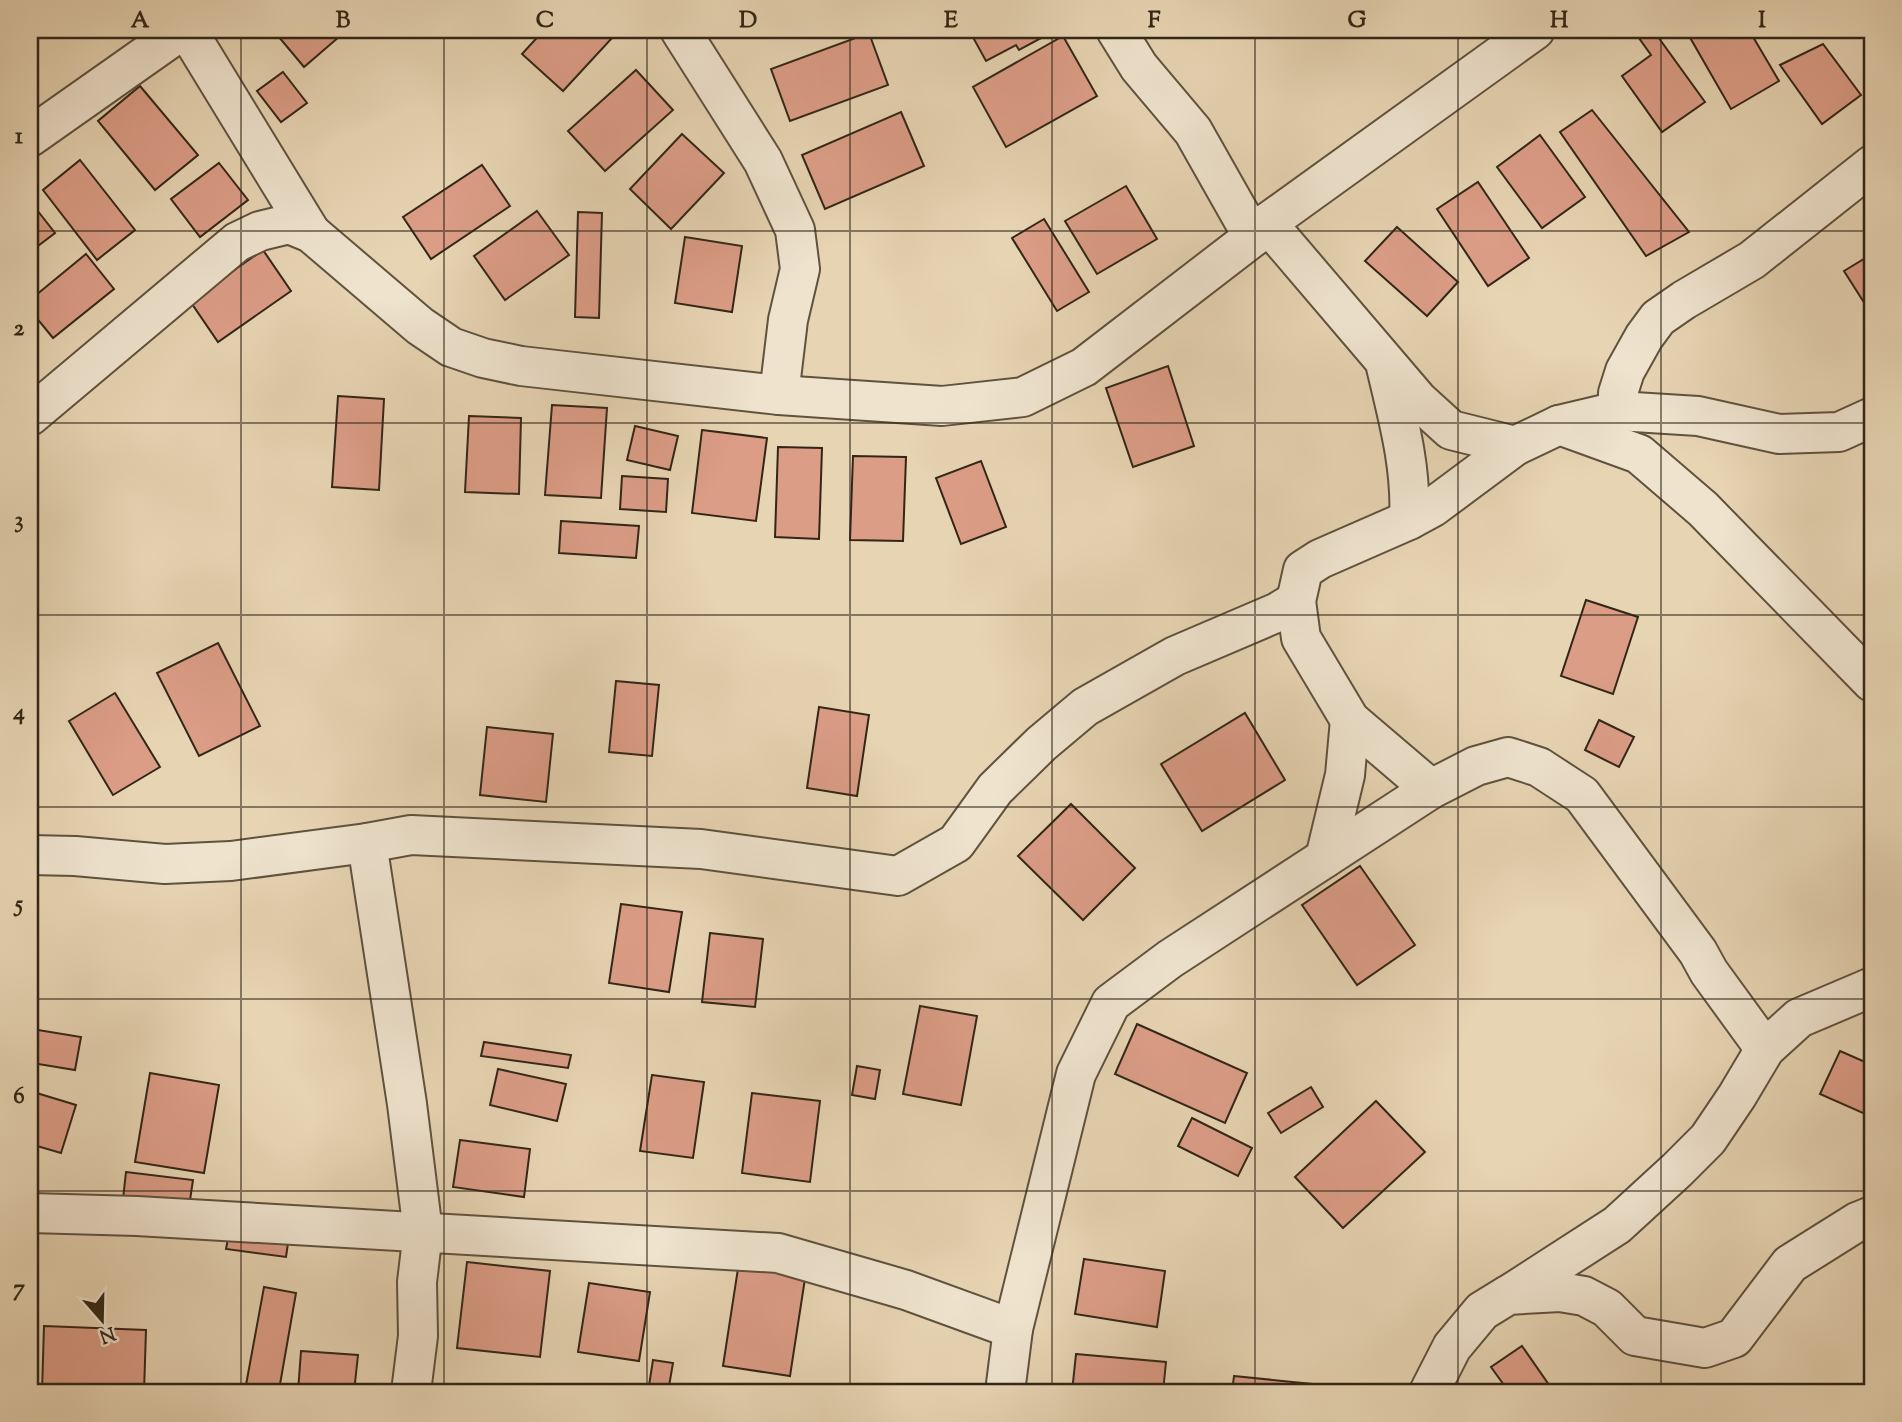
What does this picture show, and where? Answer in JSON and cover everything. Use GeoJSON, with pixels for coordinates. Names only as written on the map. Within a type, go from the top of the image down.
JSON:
{"type":"FeatureCollection","features":[{"type":"Feature","properties":{"kind":"street"},"geometry":{"type":"LineString","coordinates":[[30,137],[185,30],[311,233],[420,326],[451,347],[483,358],[521,366],[779,395],[942,406],[1023,397],[1084,368],[1260,230],[1535,30]]}},
{"type":"Feature","properties":{"kind":"street"},"geometry":{"type":"LineString","coordinates":[[680,30],[763,161],[795,230],[800,270],[789,320],[779,395]]}},
{"type":"Feature","properties":{"kind":"street"},"geometry":{"type":"LineString","coordinates":[[1116,30],[1139,67],[1193,131],[1260,230],[1384,358],[1418,400],[1451,430],[1515,446]]}},
{"type":"Feature","properties":{"kind":"street"},"geometry":{"type":"LineString","coordinates":[[1618,411],[1618,393],[1625,371],[1658,318],[1752,260],[1872,165]]}},
{"type":"Feature","properties":{"kind":"street"},"geometry":{"type":"LineString","coordinates":[[30,416],[237,242],[260,231],[289,224],[311,233]]}},
{"type":"Feature","properties":{"kind":"street"},"geometry":{"type":"LineString","coordinates":[[1384,358],[1403,441],[1410,490],[1409,520]]}},
{"type":"Feature","properties":{"kind":"street"},"geometry":{"type":"LineString","coordinates":[[1431,789],[1350,720],[1301,638],[1296,601],[1303,570],[1320,559],[1433,507],[1515,446],[1559,425],[1618,411],[1698,416],[1779,434],[1839,432],[1872,417]]}},
{"type":"Feature","properties":{"kind":"street"},"geometry":{"type":"LineString","coordinates":[[1559,425],[1639,454],[1703,509],[1872,682]]}},
{"type":"Feature","properties":{"kind":"street"},"geometry":{"type":"LineString","coordinates":[[30,855],[165,864],[231,861],[411,835],[701,849],[898,876],[956,843],[995,789],[1041,744],[1085,707],[1175,656],[1278,612],[1296,601]]}},
{"type":"Feature","properties":{"kind":"street"},"geometry":{"type":"LineString","coordinates":[[1325,858],[1345,775],[1350,720]]}},
{"type":"Feature","properties":{"kind":"street"},"geometry":{"type":"LineString","coordinates":[[1006,1392],[1013,1329],[1076,1073],[1111,1003],[1170,959],[1431,789],[1476,766],[1508,757],[1539,767],[1582,795],[1698,952],[1709,972],[1765,1049]]}},
{"type":"Feature","properties":{"kind":"street"},"geometry":{"type":"LineString","coordinates":[[367,843],[407,1104],[423,1232],[417,1282],[418,1336],[411,1392]]}},
{"type":"Feature","properties":{"kind":"street"},"geometry":{"type":"LineString","coordinates":[[1429,1392],[1452,1347],[1482,1311],[1617,1225],[1707,1139],[1765,1049],[1799,1018],[1872,987]]}},
{"type":"Feature","properties":{"kind":"street"},"geometry":{"type":"LineString","coordinates":[[30,1213],[136,1216],[778,1253],[906,1290],[1013,1329]]}},
{"type":"Feature","properties":{"kind":"street"},"geometry":{"type":"LineString","coordinates":[[1508,1295],[1560,1292],[1584,1296],[1607,1308],[1635,1336],[1705,1348],[1734,1338],[1790,1264],[1857,1222],[1872,1216]]}},
{"type":"Feature","properties":{"kind":"street"},"geometry":{"type":"LineString","coordinates":[[1598,1237],[1607,1308]]}},
{"type":"Feature","properties":{"kind":"building"},"geometry":{"type":"Polygon","coordinates":[[[273,30],[347,30],[304,67],[273,30]]]}},
{"type":"Feature","properties":{"kind":"building"},"geometry":{"type":"Polygon","coordinates":[[[544,30],[604,30],[612,38],[563,91],[522,54],[544,30]]]}},
{"type":"Feature","properties":{"kind":"building"},"geometry":{"type":"Polygon","coordinates":[[[969,30],[1056,30],[1019,50],[1016,45],[986,61],[969,30]]]}},
{"type":"Feature","properties":{"kind":"building"},"geometry":{"type":"Polygon","coordinates":[[[1635,30],[1653,30],[1705,102],[1662,132],[1622,76],[1651,55],[1635,30]]]}},
{"type":"Feature","properties":{"kind":"building"},"geometry":{"type":"Polygon","coordinates":[[[1695,30],[1749,30],[1779,81],[1731,109],[1688,34],[1695,30]]]}},
{"type":"Feature","properties":{"kind":"building"},"geometry":{"type":"Polygon","coordinates":[[[869,33],[888,85],[790,121],[771,69],[869,33]]]}},
{"type":"Feature","properties":{"kind":"building"},"geometry":{"type":"Polygon","coordinates":[[[1063,36],[1097,96],[1006,147],[973,87],[1063,36]]]}},
{"type":"Feature","properties":{"kind":"building"},"geometry":{"type":"Polygon","coordinates":[[[1823,44],[1861,95],[1822,124],[1780,65],[1823,44]]]}},
{"type":"Feature","properties":{"kind":"building"},"geometry":{"type":"Polygon","coordinates":[[[636,70],[673,110],[605,171],[568,131],[636,70]]]}},
{"type":"Feature","properties":{"kind":"building"},"geometry":{"type":"Polygon","coordinates":[[[283,72],[307,103],[281,122],[257,91],[283,72]]]}},
{"type":"Feature","properties":{"kind":"building"},"geometry":{"type":"Polygon","coordinates":[[[140,86],[198,155],[155,190],[98,121],[140,86]]]}},
{"type":"Feature","properties":{"kind":"building"},"geometry":{"type":"Polygon","coordinates":[[[1592,110],[1689,232],[1646,256],[1560,132],[1592,110]]]}},
{"type":"Feature","properties":{"kind":"building"},"geometry":{"type":"Polygon","coordinates":[[[901,112],[924,166],[825,209],[802,155],[901,112]]]}},
{"type":"Feature","properties":{"kind":"building"},"geometry":{"type":"Polygon","coordinates":[[[682,134],[724,173],[671,229],[630,189],[682,134]]]}},
{"type":"Feature","properties":{"kind":"building"},"geometry":{"type":"Polygon","coordinates":[[[1540,135],[1585,197],[1542,228],[1497,167],[1540,135]]]}},
{"type":"Feature","properties":{"kind":"building"},"geometry":{"type":"Polygon","coordinates":[[[80,160],[135,230],[97,260],[43,190],[80,160]]]}},
{"type":"Feature","properties":{"kind":"building"},"geometry":{"type":"Polygon","coordinates":[[[219,163],[248,200],[200,237],[171,199],[219,163]]]}},
{"type":"Feature","properties":{"kind":"building"},"geometry":{"type":"Polygon","coordinates":[[[482,165],[510,206],[431,259],[403,217],[482,165]]]}},
{"type":"Feature","properties":{"kind":"building"},"geometry":{"type":"Polygon","coordinates":[[[1478,182],[1529,258],[1488,286],[1437,209],[1478,182]]]}},
{"type":"Feature","properties":{"kind":"building"},"geometry":{"type":"Polygon","coordinates":[[[1126,186],[1157,239],[1097,274],[1065,221],[1126,186]]]}},
{"type":"Feature","properties":{"kind":"building"},"geometry":{"type":"Polygon","coordinates":[[[30,201],[55,233],[30,252],[30,201]]]}},
{"type":"Feature","properties":{"kind":"building"},"geometry":{"type":"Polygon","coordinates":[[[537,211],[569,255],[505,300],[474,256],[537,211]]]}},
{"type":"Feature","properties":{"kind":"building"},"geometry":{"type":"Polygon","coordinates":[[[578,212],[602,213],[599,318],[575,317],[578,212]]]}},
{"type":"Feature","properties":{"kind":"building"},"geometry":{"type":"Polygon","coordinates":[[[1044,219],[1089,292],[1057,311],[1012,238],[1044,219]]]}},
{"type":"Feature","properties":{"kind":"building"},"geometry":{"type":"Polygon","coordinates":[[[1397,227],[1458,282],[1427,316],[1365,261],[1397,227]]]}},
{"type":"Feature","properties":{"kind":"building"},"geometry":{"type":"Polygon","coordinates":[[[685,237],[742,246],[732,312],[675,303],[685,237]]]}},
{"type":"Feature","properties":{"kind":"building"},"geometry":{"type":"Polygon","coordinates":[[[263,250],[291,291],[218,342],[190,301],[263,250]]]}},
{"type":"Feature","properties":{"kind":"building"},"geometry":{"type":"Polygon","coordinates":[[[86,254],[114,289],[53,338],[30,310],[30,300],[86,254]]]}},
{"type":"Feature","properties":{"kind":"building"},"geometry":{"type":"Polygon","coordinates":[[[1872,254],[1872,315],[1844,271],[1872,254]]]}},
{"type":"Feature","properties":{"kind":"building"},"geometry":{"type":"Polygon","coordinates":[[[1168,366],[1194,446],[1133,467],[1106,388],[1168,366]]]}},
{"type":"Feature","properties":{"kind":"building"},"geometry":{"type":"Polygon","coordinates":[[[338,396],[384,399],[379,490],[332,487],[338,396]]]}},
{"type":"Feature","properties":{"kind":"building"},"geometry":{"type":"Polygon","coordinates":[[[552,405],[607,408],[601,498],[545,495],[552,405]]]}},
{"type":"Feature","properties":{"kind":"building"},"geometry":{"type":"Polygon","coordinates":[[[469,416],[521,418],[519,494],[465,492],[469,416]]]}},
{"type":"Feature","properties":{"kind":"building"},"geometry":{"type":"Polygon","coordinates":[[[635,426],[678,436],[670,470],[627,460],[635,426]]]}},
{"type":"Feature","properties":{"kind":"building"},"geometry":{"type":"Polygon","coordinates":[[[702,430],[767,438],[756,521],[692,513],[702,430]]]}},
{"type":"Feature","properties":{"kind":"building"},"geometry":{"type":"Polygon","coordinates":[[[778,447],[822,448],[819,539],[775,537],[778,447]]]}},
{"type":"Feature","properties":{"kind":"building"},"geometry":{"type":"Polygon","coordinates":[[[853,456],[906,457],[903,541],[850,540],[853,456]]]}},
{"type":"Feature","properties":{"kind":"building"},"geometry":{"type":"Polygon","coordinates":[[[981,461],[1006,527],[961,544],[936,478],[981,461]]]}},
{"type":"Feature","properties":{"kind":"building"},"geometry":{"type":"Polygon","coordinates":[[[622,476],[668,479],[666,512],[620,509],[622,476]]]}},
{"type":"Feature","properties":{"kind":"building"},"geometry":{"type":"Polygon","coordinates":[[[561,521],[639,526],[636,558],[559,553],[561,521]]]}},
{"type":"Feature","properties":{"kind":"building"},"geometry":{"type":"Polygon","coordinates":[[[1586,600],[1638,617],[1613,694],[1561,676],[1586,600]]]}},
{"type":"Feature","properties":{"kind":"building"},"geometry":{"type":"Polygon","coordinates":[[[218,643],[260,726],[199,756],[157,673],[218,643]]]}},
{"type":"Feature","properties":{"kind":"building"},"geometry":{"type":"Polygon","coordinates":[[[616,681],[659,685],[652,756],[609,752],[616,681]]]}},
{"type":"Feature","properties":{"kind":"building"},"geometry":{"type":"Polygon","coordinates":[[[115,693],[160,767],[113,795],[69,721],[115,693]]]}},
{"type":"Feature","properties":{"kind":"building"},"geometry":{"type":"Polygon","coordinates":[[[819,707],[869,715],[857,796],[807,788],[819,707]]]}},
{"type":"Feature","properties":{"kind":"building"},"geometry":{"type":"Polygon","coordinates":[[[1245,713],[1285,780],[1202,831],[1161,764],[1245,713]]]}},
{"type":"Feature","properties":{"kind":"building"},"geometry":{"type":"Polygon","coordinates":[[[1599,720],[1634,737],[1619,767],[1585,750],[1599,720]]]}},
{"type":"Feature","properties":{"kind":"building"},"geometry":{"type":"Polygon","coordinates":[[[487,727],[553,734],[546,802],[480,795],[487,727]]]}},
{"type":"Feature","properties":{"kind":"building"},"geometry":{"type":"Polygon","coordinates":[[[1071,804],[1135,868],[1083,920],[1018,856],[1071,804]]]}},
{"type":"Feature","properties":{"kind":"building"},"geometry":{"type":"Polygon","coordinates":[[[1360,866],[1415,945],[1357,985],[1302,905],[1360,866]]]}},
{"type":"Feature","properties":{"kind":"building"},"geometry":{"type":"Polygon","coordinates":[[[621,904],[682,912],[669,992],[609,983],[621,904]]]}},
{"type":"Feature","properties":{"kind":"building"},"geometry":{"type":"Polygon","coordinates":[[[710,933],[763,939],[755,1007],[702,1002],[710,933]]]}},
{"type":"Feature","properties":{"kind":"building"},"geometry":{"type":"Polygon","coordinates":[[[920,1006],[977,1016],[961,1105],[903,1094],[920,1006]]]}},
{"type":"Feature","properties":{"kind":"building"},"geometry":{"type":"Polygon","coordinates":[[[1137,1024],[1247,1073],[1225,1123],[1115,1074],[1137,1024]]]}},
{"type":"Feature","properties":{"kind":"building"},"geometry":{"type":"Polygon","coordinates":[[[38,1030],[81,1037],[75,1070],[32,1063],[38,1030]]]}},
{"type":"Feature","properties":{"kind":"building"},"geometry":{"type":"Polygon","coordinates":[[[484,1042],[571,1055],[568,1068],[481,1056],[484,1042]]]}},
{"type":"Feature","properties":{"kind":"building"},"geometry":{"type":"Polygon","coordinates":[[[1840,1051],[1872,1065],[1872,1117],[1820,1094],[1840,1051]]]}},
{"type":"Feature","properties":{"kind":"building"},"geometry":{"type":"Polygon","coordinates":[[[857,1066],[880,1070],[875,1099],[852,1095],[857,1066]]]}},
{"type":"Feature","properties":{"kind":"building"},"geometry":{"type":"Polygon","coordinates":[[[498,1069],[566,1084],[557,1121],[490,1105],[498,1069]]]}},
{"type":"Feature","properties":{"kind":"building"},"geometry":{"type":"Polygon","coordinates":[[[150,1073],[219,1085],[204,1173],[135,1162],[150,1073]]]}},
{"type":"Feature","properties":{"kind":"building"},"geometry":{"type":"Polygon","coordinates":[[[652,1075],[704,1082],[693,1158],[640,1151],[652,1075]]]}},
{"type":"Feature","properties":{"kind":"building"},"geometry":{"type":"Polygon","coordinates":[[[1311,1087],[1323,1107],[1281,1133],[1268,1113],[1311,1087]]]}},
{"type":"Feature","properties":{"kind":"building"},"geometry":{"type":"Polygon","coordinates":[[[30,1091],[76,1105],[61,1153],[30,1144],[30,1091]]]}},
{"type":"Feature","properties":{"kind":"building"},"geometry":{"type":"Polygon","coordinates":[[[752,1093],[820,1101],[810,1182],[742,1173],[752,1093]]]}},
{"type":"Feature","properties":{"kind":"building"},"geometry":{"type":"Polygon","coordinates":[[[1376,1101],[1425,1152],[1343,1228],[1295,1177],[1376,1101]]]}},
{"type":"Feature","properties":{"kind":"building"},"geometry":{"type":"Polygon","coordinates":[[[1192,1118],[1252,1148],[1238,1176],[1178,1146],[1192,1118]]]}},
{"type":"Feature","properties":{"kind":"building"},"geometry":{"type":"Polygon","coordinates":[[[460,1140],[530,1149],[524,1197],[453,1187],[460,1140]]]}},
{"type":"Feature","properties":{"kind":"building"},"geometry":{"type":"Polygon","coordinates":[[[126,1172],[193,1180],[189,1207],[123,1199],[126,1172]]]}},
{"type":"Feature","properties":{"kind":"building"},"geometry":{"type":"Polygon","coordinates":[[[230,1228],[289,1236],[286,1257],[226,1249],[230,1228]]]}},
{"type":"Feature","properties":{"kind":"building"},"geometry":{"type":"Polygon","coordinates":[[[1084,1259],[1165,1271],[1157,1327],[1075,1314],[1084,1259]]]}},
{"type":"Feature","properties":{"kind":"building"},"geometry":{"type":"Polygon","coordinates":[[[467,1262],[550,1271],[540,1357],[457,1348],[467,1262]]]}},
{"type":"Feature","properties":{"kind":"building"},"geometry":{"type":"Polygon","coordinates":[[[739,1262],[806,1272],[790,1376],[723,1366],[739,1262]]]}},
{"type":"Feature","properties":{"kind":"building"},"geometry":{"type":"Polygon","coordinates":[[[589,1283],[650,1292],[639,1361],[578,1352],[589,1283]]]}},
{"type":"Feature","properties":{"kind":"building"},"geometry":{"type":"Polygon","coordinates":[[[264,1287],[296,1293],[279,1390],[246,1385],[264,1287]]]}},
{"type":"Feature","properties":{"kind":"building"},"geometry":{"type":"Polygon","coordinates":[[[44,1326],[146,1330],[144,1392],[42,1392],[44,1326]]]}},
{"type":"Feature","properties":{"kind":"building"},"geometry":{"type":"Polygon","coordinates":[[[1522,1346],[1554,1392],[1509,1392],[1491,1367],[1522,1346]]]}},
{"type":"Feature","properties":{"kind":"building"},"geometry":{"type":"Polygon","coordinates":[[[301,1351],[358,1355],[354,1392],[298,1392],[301,1351]]]}},
{"type":"Feature","properties":{"kind":"building"},"geometry":{"type":"Polygon","coordinates":[[[1076,1354],[1166,1362],[1163,1392],[1072,1392],[1076,1354]]]}},
{"type":"Feature","properties":{"kind":"building"},"geometry":{"type":"Polygon","coordinates":[[[653,1360],[673,1363],[668,1392],[648,1392],[653,1360]]]}},
{"type":"Feature","properties":{"kind":"building"},"geometry":{"type":"Polygon","coordinates":[[[1234,1376],[1332,1386],[1331,1392],[1232,1392],[1234,1376]]]}},
{"type":"Feature","properties":{"kind":"building"},"geometry":{"type":"Polygon","coordinates":[[[557,1387],[590,1392],[556,1392],[557,1387]]]}}]}
